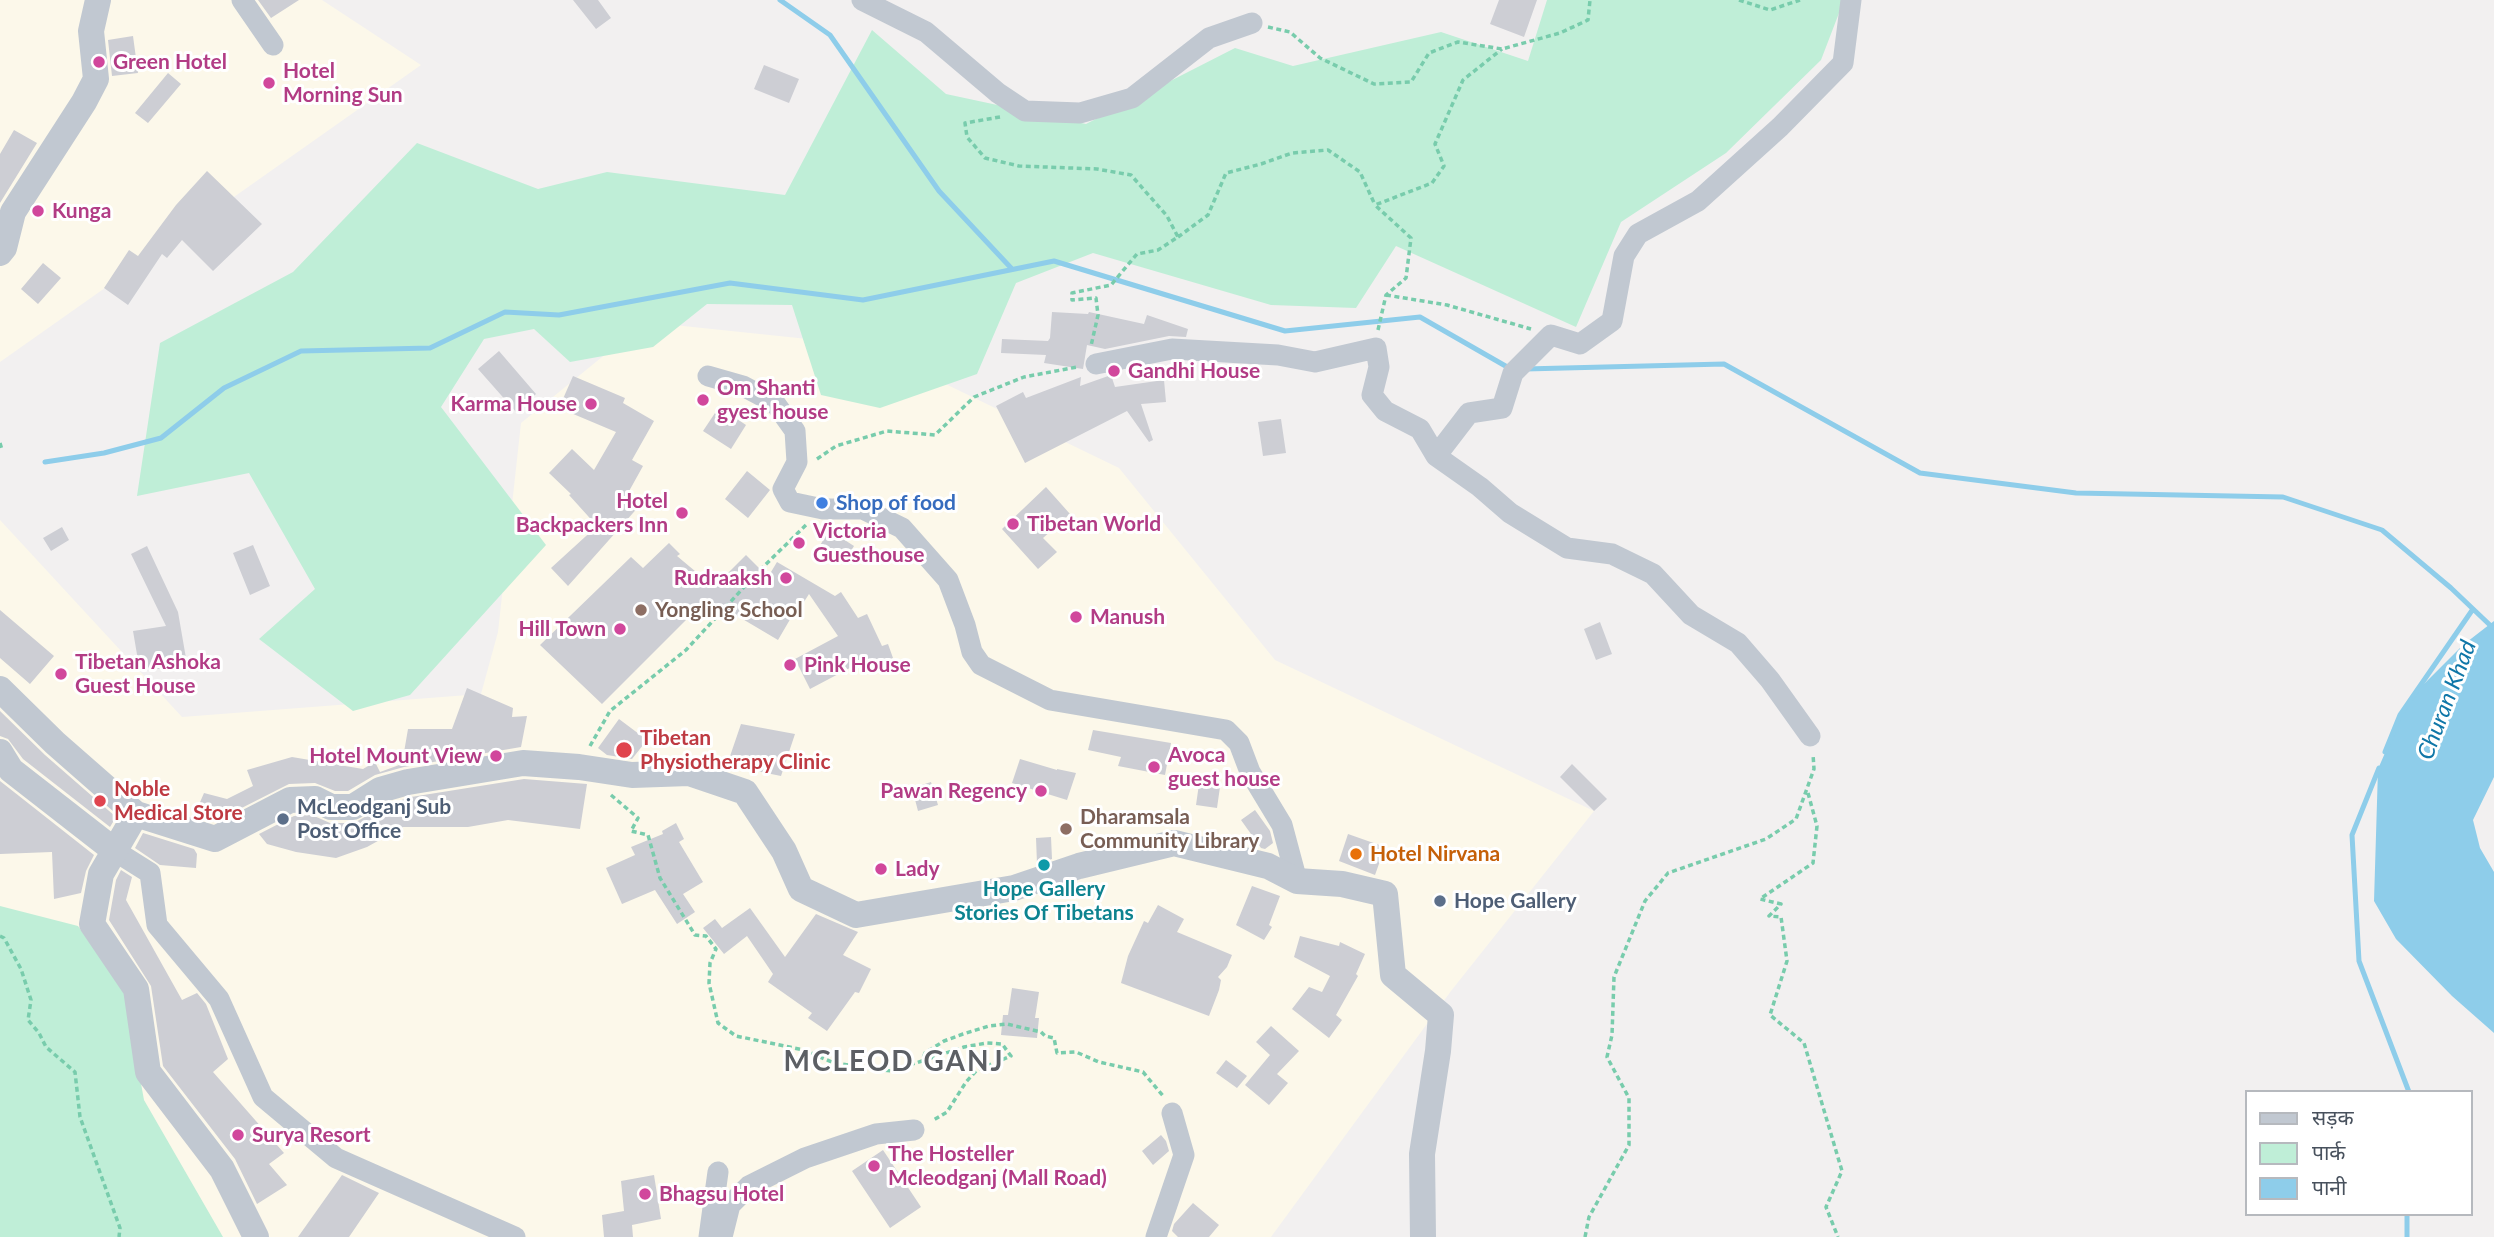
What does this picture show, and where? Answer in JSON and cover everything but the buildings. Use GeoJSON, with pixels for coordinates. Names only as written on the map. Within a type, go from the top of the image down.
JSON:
{"type":"FeatureCollection","features":[{"type":"Feature","properties":{"kind":"street"},"geometry":{"type":"LineString","coordinates":[[0,253],[4,248],[13,212],[96,79],[91,31],[98,0]]}},
{"type":"Feature","properties":{"kind":"street"},"geometry":{"type":"LineString","coordinates":[[242,0],[273,45]]}},
{"type":"Feature","properties":{"kind":"street"},"geometry":{"type":"LineString","coordinates":[[862,0],[926,32],[998,93],[1025,111],[1080,113],[1132,98],[1209,38],[1251,23]]}},
{"type":"Feature","properties":{"kind":"street"},"geometry":{"type":"LineString","coordinates":[[1436,456],[1469,413],[1502,408],[1513,373],[1551,335],[1580,344],[1612,321],[1624,256],[1638,234],[1698,201],[1780,127],[1843,63],[1851,0]]}},
{"type":"Feature","properties":{"kind":"street"},"geometry":{"type":"LineString","coordinates":[[1092,365],[1172,349],[1278,355],[1315,362],[1376,348],[1379,367],[1372,395],[1385,411],[1420,429],[1436,456],[1480,487],[1510,513],[1567,548],[1612,554],[1653,574],[1692,615],[1738,643],[1810,736]]}},
{"type":"Feature","properties":{"kind":"street"},"geometry":{"type":"LineString","coordinates":[[708,376],[743,386],[775,403],[796,431],[797,462],[783,489],[790,502],[822,509],[863,509],[902,528],[948,580],[972,652],[981,665],[1050,701],[1226,730],[1239,743],[1250,772],[1282,825],[1297,881]]}},
{"type":"Feature","properties":{"kind":"street"},"geometry":{"type":"LineString","coordinates":[[0,688],[55,743],[136,814],[215,839],[290,800],[315,799],[331,807],[353,807],[380,790],[420,780],[523,763],[579,766],[632,775],[689,773],[745,792],[785,851],[801,889],[856,915],[1014,888],[1079,866],[1174,843],[1268,866],[1297,881],[1342,884],[1385,894],[1393,975],[1441,1015],[1422,1154],[1423,1237]]}},
{"type":"Feature","properties":{"kind":"street"},"geometry":{"type":"LineString","coordinates":[[0,752],[11,770],[115,851],[150,873],[157,925],[219,999],[263,1097],[336,1158],[515,1237]]}},
{"type":"Feature","properties":{"kind":"street"},"geometry":{"type":"LineString","coordinates":[[136,814],[101,874],[92,925],[136,989],[148,1072],[222,1169],[256,1237]]}},
{"type":"Feature","properties":{"kind":"street"},"geometry":{"type":"LineString","coordinates":[[1156,1237],[1184,1155],[1172,1113]]}},
{"type":"Feature","properties":{"kind":"street"},"geometry":{"type":"LineString","coordinates":[[722,1237],[730,1205],[749,1186],[805,1158],[876,1134],[914,1130]]}},
{"type":"Feature","properties":{"kind":"street"},"geometry":{"type":"LineString","coordinates":[[709,1237],[718,1172]]}},
{"type":"Feature","properties":{"kind":"path"},"geometry":{"type":"LineString","coordinates":[[1375,205],[1432,184],[1444,166],[1435,144],[1463,80],[1502,49],[1560,33],[1588,20],[1590,0]]}},
{"type":"Feature","properties":{"kind":"path"},"geometry":{"type":"LineString","coordinates":[[1740,0],[1770,10],[1800,0]]}},
{"type":"Feature","properties":{"kind":"path"},"geometry":{"type":"LineString","coordinates":[[1251,23],[1290,32],[1320,58],[1374,84],[1410,82],[1429,53],[1458,42],[1502,49]]}},
{"type":"Feature","properties":{"kind":"path"},"geometry":{"type":"LineString","coordinates":[[1025,111],[965,124],[967,137],[985,158],[1019,166],[1097,170],[1131,175],[1167,216],[1178,237]]}},
{"type":"Feature","properties":{"kind":"path"},"geometry":{"type":"LineString","coordinates":[[789,478],[836,446],[887,431],[936,435],[974,397],[1024,377],[1092,365],[1098,315],[1096,298],[1072,300],[1072,293],[1111,285],[1137,254],[1158,250],[1208,215],[1226,173],[1292,153],[1328,150],[1360,173],[1375,205],[1411,238],[1406,278],[1387,295],[1379,326]]}},
{"type":"Feature","properties":{"kind":"path"},"geometry":{"type":"LineString","coordinates":[[1387,295],[1447,304],[1551,335]]}},
{"type":"Feature","properties":{"kind":"path"},"geometry":{"type":"LineString","coordinates":[[0,443],[2,450]]}},
{"type":"Feature","properties":{"kind":"path"},"geometry":{"type":"LineString","coordinates":[[579,766],[610,711],[687,650],[758,572],[822,509]]}},
{"type":"Feature","properties":{"kind":"path"},"geometry":{"type":"LineString","coordinates":[[1585,1237],[1589,1217],[1629,1145],[1629,1098],[1607,1057],[1612,1035],[1614,977],[1644,901],[1668,873],[1766,839],[1796,819],[1814,769],[1810,736]]}},
{"type":"Feature","properties":{"kind":"path"},"geometry":{"type":"LineString","coordinates":[[604,790],[638,818],[631,831],[648,835],[660,878],[695,935],[706,936],[716,949],[710,963],[709,983],[718,1023],[736,1036],[804,1050],[834,1063],[891,1071],[964,1047],[987,1043],[1002,1044],[1011,1056],[977,1070],[947,1112],[914,1130]]}},
{"type":"Feature","properties":{"kind":"path"},"geometry":{"type":"LineString","coordinates":[[1807,790],[1816,826],[1813,863],[1760,899],[1781,904],[1769,916],[1782,917],[1787,961],[1770,1015],[1804,1044],[1842,1171],[1826,1207],[1838,1237]]}},
{"type":"Feature","properties":{"kind":"path"},"geometry":{"type":"LineString","coordinates":[[0,936],[4,938],[21,969],[31,1000],[28,1020],[46,1047],[75,1072],[80,1117],[120,1228],[118,1237]]}},
{"type":"Feature","properties":{"kind":"path"},"geometry":{"type":"LineString","coordinates":[[922,1061],[925,1053],[944,1041],[989,1026],[1007,1024],[1054,1038],[1057,1053],[1076,1052],[1099,1062],[1143,1072],[1158,1088],[1172,1113]]}},
{"type":"Feature","properties":{"kind":"shaded area"},"geometry":{"type":"Polygon","coordinates":[[[0,0],[322,0],[421,65],[0,362],[0,0]]]}},
{"type":"Feature","properties":{"kind":"shaded area"},"geometry":{"type":"Polygon","coordinates":[[[645,322],[865,345],[1119,468],[1275,660],[1594,811],[1451,991],[1271,1237],[145,1237],[0,1051],[0,520],[182,717],[481,694],[498,632],[521,423],[645,322]]]}},
{"type":"Feature","properties":{"kind":"green space"},"geometry":{"type":"Polygon","coordinates":[[[1547,0],[1844,0],[1821,60],[1726,153],[1621,222],[1576,327],[1396,246],[1356,308],[1271,305],[1093,253],[1016,283],[977,374],[880,408],[821,395],[792,305],[707,304],[653,347],[570,362],[534,329],[484,339],[441,407],[546,545],[410,695],[353,711],[259,639],[315,589],[249,473],[137,496],[160,343],[293,272],[417,143],[538,189],[607,172],[785,195],[872,30],[946,94],[1086,124],[1235,48],[1293,66],[1441,32],[1528,61],[1547,0]]]}},
{"type":"Feature","properties":{"kind":"green space"},"geometry":{"type":"Polygon","coordinates":[[[0,906],[78,926],[124,990],[144,1100],[223,1237],[0,1237],[0,906]]]}},
{"type":"Feature","properties":{"kind":"water","name":"Churan Khad"},"geometry":{"type":"Polygon","coordinates":[[[2494,621],[2494,777],[2473,820],[2480,848],[2494,872],[2494,1033],[2452,996],[2396,939],[2374,901],[2378,769],[2408,700],[2463,645],[2494,621]]]}},
{"type":"Feature","properties":{"kind":"waterway"},"geometry":{"type":"LineString","coordinates":[[780,0],[830,35],[939,191],[1012,269]]}},
{"type":"Feature","properties":{"kind":"waterway"},"geometry":{"type":"LineString","coordinates":[[45,462],[104,453],[161,438],[224,388],[301,351],[430,348],[505,312],[559,315],[730,283],[863,300],[1054,261],[1285,331],[1420,317],[1509,368]]}},
{"type":"Feature","properties":{"kind":"waterway"},"geometry":{"type":"LineString","coordinates":[[1525,369],[1724,364],[1920,473],[2076,493],[2283,497],[2382,530],[2451,588],[2492,627]]}},
{"type":"Feature","properties":{"kind":"waterway","name":"Churan Khad"},"geometry":{"type":"LineString","coordinates":[[2385,752],[2400,715],[2473,609]]}},
{"type":"Feature","properties":{"kind":"waterway"},"geometry":{"type":"LineString","coordinates":[[2379,768],[2352,835],[2359,961],[2408,1090]]}},
{"type":"Feature","properties":{"kind":"waterway"},"geometry":{"type":"LineString","coordinates":[[2407,1216],[2407,1237]]}},
{"type":"Feature","properties":{"kind":"place","name":"Green Hotel"},"geometry":{"type":"Point","coordinates":[99,62]}},
{"type":"Feature","properties":{"kind":"place","name":"Hotel Morning Sun"},"geometry":{"type":"Point","coordinates":[269,83]}},
{"type":"Feature","properties":{"kind":"place","name":"Kunga"},"geometry":{"type":"Point","coordinates":[38,211]}},
{"type":"Feature","properties":{"kind":"place","name":"Gandhi House"},"geometry":{"type":"Point","coordinates":[1114,371]}},
{"type":"Feature","properties":{"kind":"place","name":"Om Shanti gyest house"},"geometry":{"type":"Point","coordinates":[703,400]}},
{"type":"Feature","properties":{"kind":"place","name":"Karma House"},"geometry":{"type":"Point","coordinates":[591,404]}},
{"type":"Feature","properties":{"kind":"place","name":"Shop of food"},"geometry":{"type":"Point","coordinates":[822,503]}},
{"type":"Feature","properties":{"kind":"place","name":"Hotel Backpackers Inn"},"geometry":{"type":"Point","coordinates":[682,513]}},
{"type":"Feature","properties":{"kind":"place","name":"Tibetan World"},"geometry":{"type":"Point","coordinates":[1013,524]}},
{"type":"Feature","properties":{"kind":"place","name":"Victoria Guesthouse"},"geometry":{"type":"Point","coordinates":[799,543]}},
{"type":"Feature","properties":{"kind":"place","name":"Rudraaksh"},"geometry":{"type":"Point","coordinates":[786,578]}},
{"type":"Feature","properties":{"kind":"place","name":"Yongling School"},"geometry":{"type":"Point","coordinates":[641,610]}},
{"type":"Feature","properties":{"kind":"place","name":"Manush"},"geometry":{"type":"Point","coordinates":[1076,617]}},
{"type":"Feature","properties":{"kind":"place","name":"Hill Town"},"geometry":{"type":"Point","coordinates":[620,629]}},
{"type":"Feature","properties":{"kind":"place","name":"Pink House"},"geometry":{"type":"Point","coordinates":[790,665]}},
{"type":"Feature","properties":{"kind":"place","name":"Tibetan Ashoka Guest House"},"geometry":{"type":"Point","coordinates":[61,674]}},
{"type":"Feature","properties":{"kind":"place","name":"Tibetan Physiotherapy Clinic"},"geometry":{"type":"Point","coordinates":[624,750]}},
{"type":"Feature","properties":{"kind":"place","name":"Hotel Mount View"},"geometry":{"type":"Point","coordinates":[496,756]}},
{"type":"Feature","properties":{"kind":"place","name":"Avoca guest house"},"geometry":{"type":"Point","coordinates":[1154,767]}},
{"type":"Feature","properties":{"kind":"place","name":"Pawan Regency"},"geometry":{"type":"Point","coordinates":[1041,791]}},
{"type":"Feature","properties":{"kind":"place","name":"Noble Medical Store"},"geometry":{"type":"Point","coordinates":[100,801]}},
{"type":"Feature","properties":{"kind":"place","name":"McLeodganj Sub Post Office"},"geometry":{"type":"Point","coordinates":[283,819]}},
{"type":"Feature","properties":{"kind":"place","name":"Dharamsala Community Library"},"geometry":{"type":"Point","coordinates":[1066,829]}},
{"type":"Feature","properties":{"kind":"place","name":"Hotel Nirvana"},"geometry":{"type":"Point","coordinates":[1356,854]}},
{"type":"Feature","properties":{"kind":"place","name":"Hope Gallery Stories Of Tibetans"},"geometry":{"type":"Point","coordinates":[1044,865]}},
{"type":"Feature","properties":{"kind":"place","name":"Lady"},"geometry":{"type":"Point","coordinates":[881,869]}},
{"type":"Feature","properties":{"kind":"place","name":"Hope Gallery"},"geometry":{"type":"Point","coordinates":[1440,901]}},
{"type":"Feature","properties":{"kind":"place","name":"Surya Resort"},"geometry":{"type":"Point","coordinates":[238,1135]}},
{"type":"Feature","properties":{"kind":"place","name":"The Hosteller Mcleodganj (Mall Road)"},"geometry":{"type":"Point","coordinates":[874,1166]}},
{"type":"Feature","properties":{"kind":"place","name":"Bhagsu Hotel"},"geometry":{"type":"Point","coordinates":[645,1194]}},
{"type":"Feature","properties":{"kind":"district","name":"MCLEOD GANJ"},"geometry":{"type":"Point","coordinates":[894,1062]}}]}
